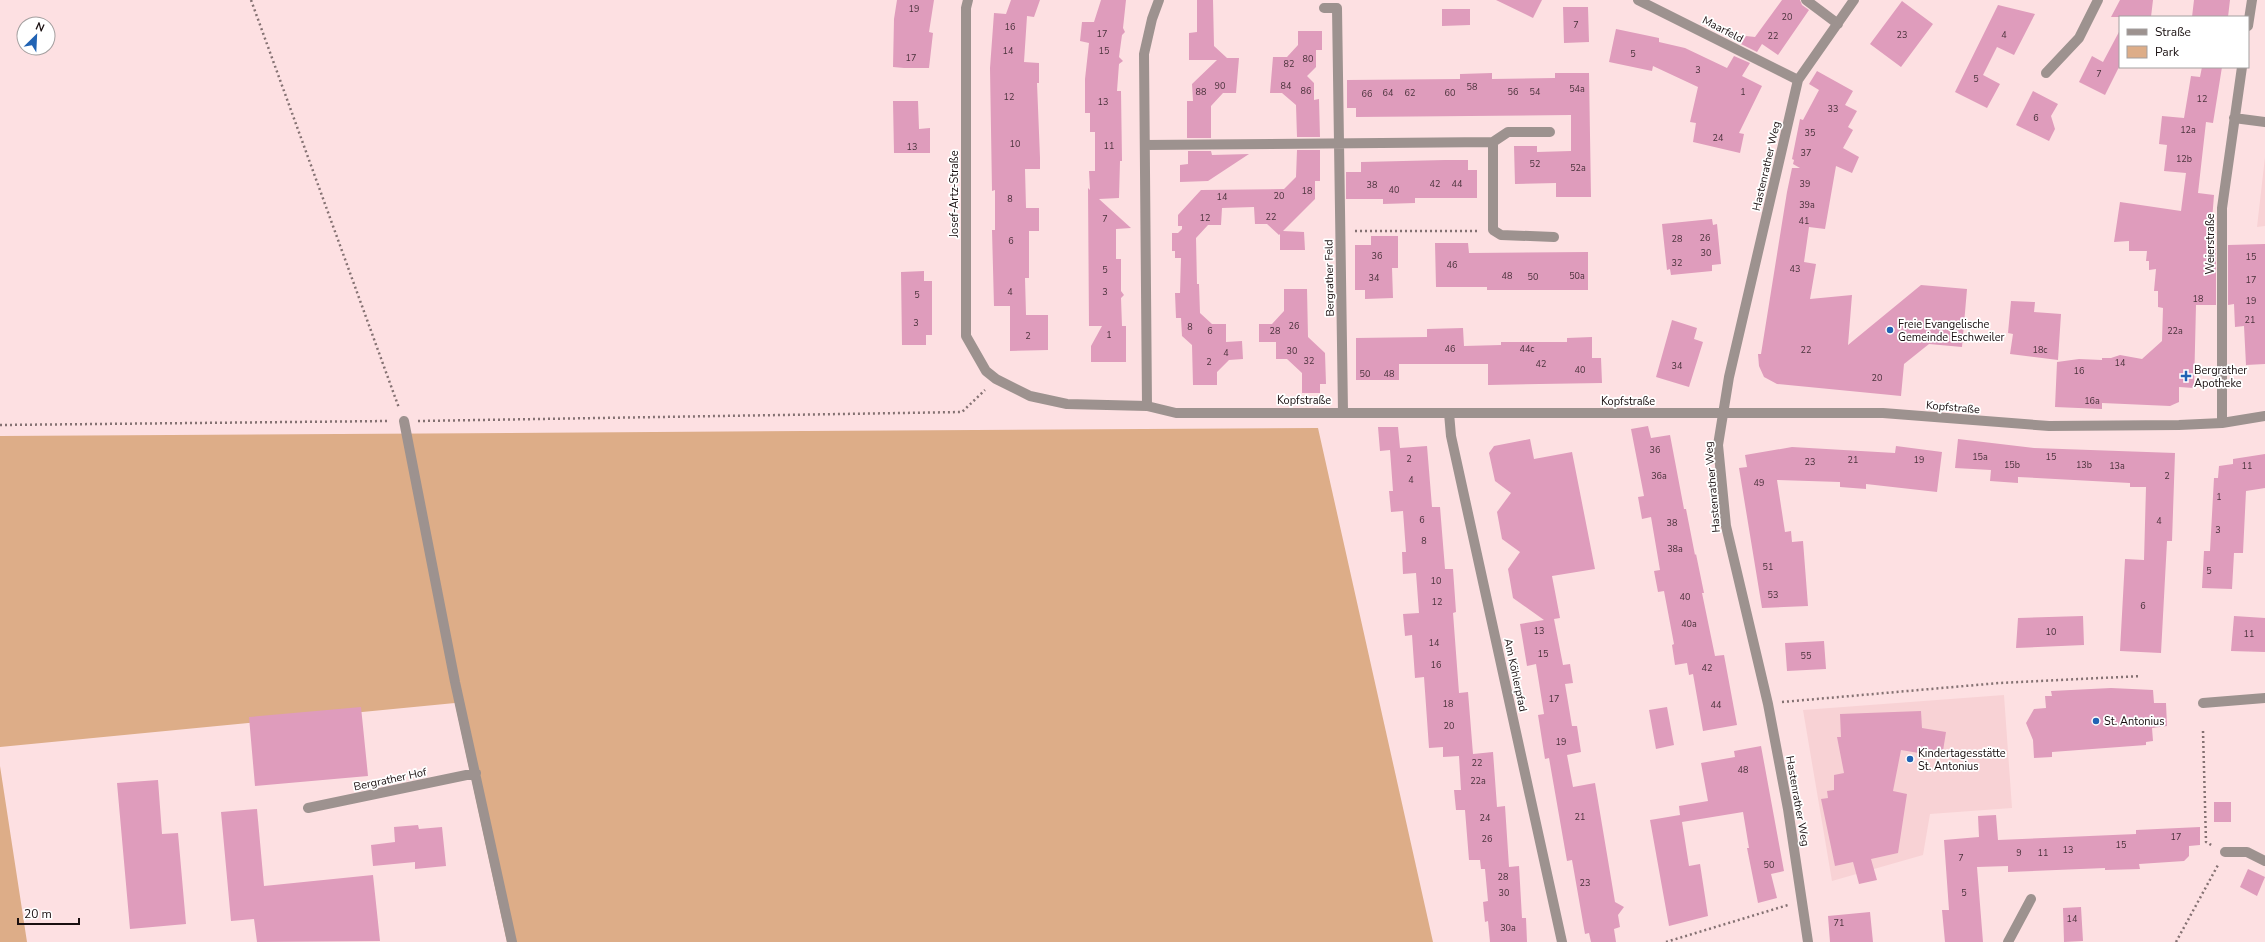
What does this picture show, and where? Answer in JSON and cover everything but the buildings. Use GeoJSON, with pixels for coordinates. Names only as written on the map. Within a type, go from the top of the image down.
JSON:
{"type":"FeatureCollection","features":[{"type":"Feature","properties":{"kind":"street","name":"Josef-Artz-Straße"},"geometry":{"type":"LineString","coordinates":[[968,0],[966,8],[966,336],[986,371],[996,379]]}},
{"type":"Feature","properties":{"kind":"street"},"geometry":{"type":"LineString","coordinates":[[1147,406],[1144,54],[1152,19],[1159,0]]}},
{"type":"Feature","properties":{"kind":"street","name":"Maarfeld"},"geometry":{"type":"LineString","coordinates":[[1638,0],[1798,80]]}},
{"type":"Feature","properties":{"kind":"street"},"geometry":{"type":"LineString","coordinates":[[1806,0],[1838,24]]}},
{"type":"Feature","properties":{"kind":"street","name":"Hastenrather Weg"},"geometry":{"type":"LineString","coordinates":[[1808,942],[1788,809],[1768,704],[1726,526],[1718,445],[1730,370],[1798,80],[1854,0]]}},
{"type":"Feature","properties":{"kind":"street"},"geometry":{"type":"LineString","coordinates":[[2046,73],[2079,38],[2098,0]]}},
{"type":"Feature","properties":{"kind":"street"},"geometry":{"type":"LineString","coordinates":[[2249,20],[2252,0]]}},
{"type":"Feature","properties":{"kind":"street","name":"Bergrather Feld"},"geometry":{"type":"LineString","coordinates":[[1324,8],[1338,8],[1343,412]]}},
{"type":"Feature","properties":{"kind":"street","name":"Weierstraße"},"geometry":{"type":"LineString","coordinates":[[2222,423],[2222,208],[2242,68]]}},
{"type":"Feature","properties":{"kind":"street"},"geometry":{"type":"LineString","coordinates":[[2234,118],[2265,122]]}},
{"type":"Feature","properties":{"kind":"street"},"geometry":{"type":"LineString","coordinates":[[1145,145],[1493,142],[1508,132],[1550,132]]}},
{"type":"Feature","properties":{"kind":"street"},"geometry":{"type":"LineString","coordinates":[[1493,142],[1493,230],[1501,235],[1554,237]]}},
{"type":"Feature","properties":{"kind":"street","name":"Kopfstraße"},"geometry":{"type":"LineString","coordinates":[[996,379],[1030,396],[1067,404],[1147,406],[1176,412],[1883,413],[2049,426],[2179,425],[2222,423],[2265,416]]}},
{"type":"Feature","properties":{"kind":"street","name":"Am Köhlerpfad"},"geometry":{"type":"LineString","coordinates":[[1449,413],[1451,436],[1562,942]]}},
{"type":"Feature","properties":{"kind":"street"},"geometry":{"type":"LineString","coordinates":[[404,421],[455,682],[512,942]]}},
{"type":"Feature","properties":{"kind":"street"},"geometry":{"type":"LineString","coordinates":[[2203,703],[2265,698]]}},
{"type":"Feature","properties":{"kind":"street","name":"Bergrather Hof"},"geometry":{"type":"LineString","coordinates":[[308,808],[476,773]]}},
{"type":"Feature","properties":{"kind":"street"},"geometry":{"type":"LineString","coordinates":[[2226,852],[2247,852],[2265,861]]}},
{"type":"Feature","properties":{"kind":"street"},"geometry":{"type":"LineString","coordinates":[[2008,942],[2031,899]]}},
{"type":"Feature","properties":{"kind":"path"},"geometry":{"type":"LineString","coordinates":[[251,0],[404,421]]}},
{"type":"Feature","properties":{"kind":"path"},"geometry":{"type":"LineString","coordinates":[[1341,232],[1493,230]]}},
{"type":"Feature","properties":{"kind":"path"},"geometry":{"type":"LineString","coordinates":[[0,425],[404,421],[962,412],[996,379]]}},
{"type":"Feature","properties":{"kind":"path"},"geometry":{"type":"LineString","coordinates":[[1768,704],[1796,700],[1999,683],[2142,676]]}},
{"type":"Feature","properties":{"kind":"path"},"geometry":{"type":"LineString","coordinates":[[2176,942],[2226,852],[2206,842],[2203,731]]}},
{"type":"Feature","properties":{"kind":"path"},"geometry":{"type":"LineString","coordinates":[[1666,942],[1802,900]]}},
{"type":"Feature","properties":{"kind":"shaded area"},"geometry":{"type":"Polygon","coordinates":[[[2265,157],[2265,226],[2257,227],[2265,157]]]}},
{"type":"Feature","properties":{"kind":"shaded area","name":"Kindertagesstätte St. Antonius"},"geometry":{"type":"Polygon","coordinates":[[[2004,695],[2012,808],[1930,814],[1923,855],[1832,881],[1803,710],[2004,695]]]}},
{"type":"Feature","properties":{"kind":"green space"},"geometry":{"type":"Polygon","coordinates":[[[1318,428],[1433,942],[507,942],[455,703],[0,747],[0,436],[1318,428]]]}},
{"type":"Feature","properties":{"kind":"green space"},"geometry":{"type":"Polygon","coordinates":[[[0,766],[27,942],[0,942],[0,766]]]}},
{"type":"Feature","properties":{"kind":"place","name":"Freie Evangelische Gemeinde Eschweiler"},"geometry":{"type":"Point","coordinates":[1890,330]}},
{"type":"Feature","properties":{"kind":"place","name":"Bergrather Apotheke"},"geometry":{"type":"Point","coordinates":[2186,376]}},
{"type":"Feature","properties":{"kind":"place","name":"St. Antonius"},"geometry":{"type":"Point","coordinates":[2096,721]}},
{"type":"Feature","properties":{"kind":"place","name":"Kindertagesstätte St. Antonius"},"geometry":{"type":"Point","coordinates":[1910,759]}}]}
